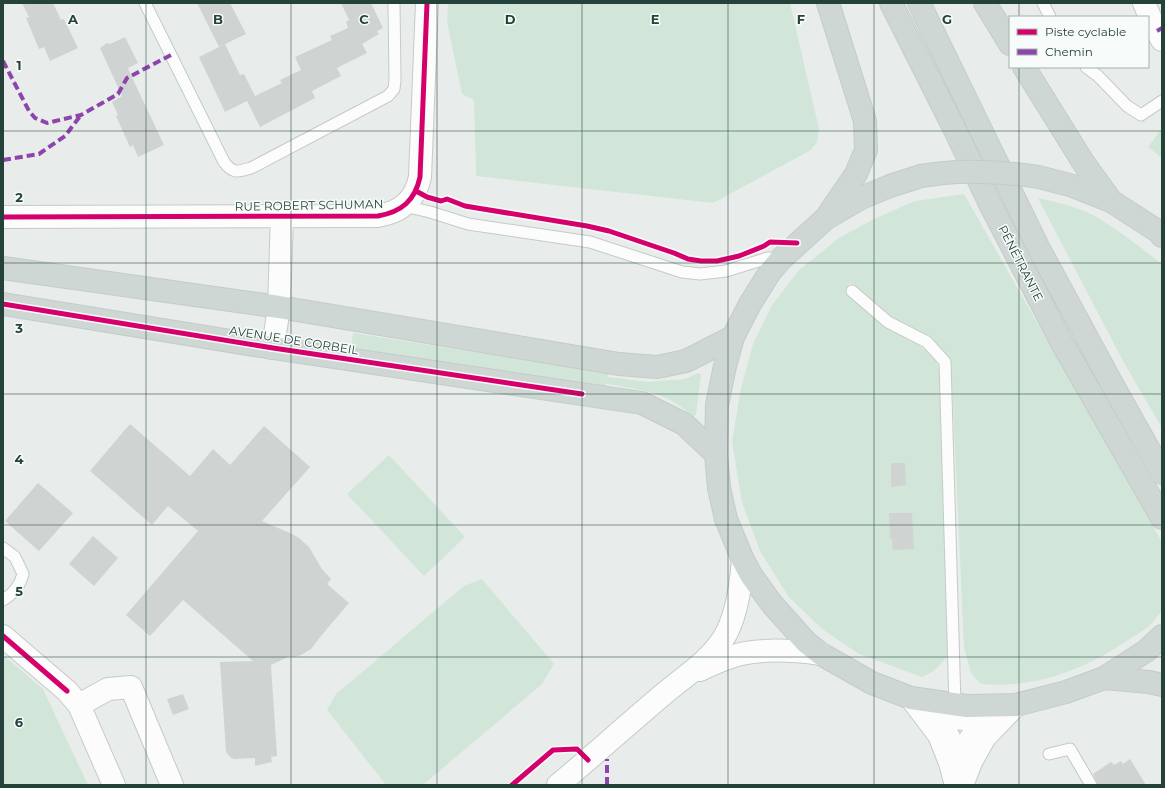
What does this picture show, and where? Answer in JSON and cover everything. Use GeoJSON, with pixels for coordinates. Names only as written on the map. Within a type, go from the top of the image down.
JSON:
{"type":"FeatureCollection","features":[{"type":"Feature","properties":{"kind":"main road"},"geometry":{"type":"LineString","coordinates":[[825,219],[856,174],[866,150],[865,121],[828,3]]}},
{"type":"Feature","properties":{"kind":"main road","name":"PÉNÉTRANTE"},"geometry":{"type":"LineString","coordinates":[[891,3],[955,130],[989,202],[1062,343],[1162,518]]}},
{"type":"Feature","properties":{"kind":"main road","name":"PÉNÉTRANTE"},"geometry":{"type":"LineString","coordinates":[[919,3],[1039,249],[1110,382],[1162,473]]}},
{"type":"Feature","properties":{"kind":"main road"},"geometry":{"type":"LineString","coordinates":[[985,3],[1009,42]]}},
{"type":"Feature","properties":{"kind":"main road"},"geometry":{"type":"LineString","coordinates":[[1025,68],[1083,162],[1111,201]]}},
{"type":"Feature","properties":{"kind":"main road"},"geometry":{"type":"LineString","coordinates":[[1161,234],[1111,201],[1072,186],[1039,177],[1003,172],[970,171],[921,176],[890,186],[861,198],[825,219],[781,259],[766,278],[750,304],[733,337],[725,366],[717,404],[716,454],[719,488],[726,519],[751,575],[772,604],[806,642],[821,654],[872,683],[911,698],[955,705],[1016,705],[1066,692],[1104,678],[1146,651],[1162,636]]}},
{"type":"Feature","properties":{"kind":"main road"},"geometry":{"type":"LineString","coordinates":[[3,268],[279,308],[619,364],[657,367],[686,361],[733,337]]}},
{"type":"Feature","properties":{"kind":"main road","name":"AVENUE DE CORBEIL"},"geometry":{"type":"LineString","coordinates":[[3,304],[273,348],[642,403],[684,424],[716,454]]}},
{"type":"Feature","properties":{"kind":"main road"},"geometry":{"type":"LineString","coordinates":[[1104,678],[1149,682],[1162,685]]}},
{"type":"Feature","properties":{"kind":"street","name":"RUE ROBERT SCHUMAN"},"geometry":{"type":"LineString","coordinates":[[3,216],[378,216],[390,214],[404,206],[416,191],[420,177],[427,3]]}},
{"type":"Feature","properties":{"kind":"street"},"geometry":{"type":"LineString","coordinates":[[1144,3],[1162,40]]}},
{"type":"Feature","properties":{"kind":"street","name":"RUE ROBERT SCHUMAN"},"geometry":{"type":"LineString","coordinates":[[273,348],[279,308],[282,216]]}},
{"type":"Feature","properties":{"kind":"street"},"geometry":{"type":"LineString","coordinates":[[558,785],[661,696],[688,676],[712,653],[723,639],[728,629],[740,589],[743,560]]}},
{"type":"Feature","properties":{"kind":"street"},"geometry":{"type":"LineString","coordinates":[[3,636],[67,691],[79,705],[114,785]]}},
{"type":"Feature","properties":{"kind":"street"},"geometry":{"type":"LineString","coordinates":[[688,676],[720,661],[752,652],[797,651],[821,654]]}},
{"type":"Feature","properties":{"kind":"street"},"geometry":{"type":"LineString","coordinates":[[79,705],[108,689],[130,687],[172,785]]}},
{"type":"Feature","properties":{"kind":"street"},"geometry":{"type":"LineString","coordinates":[[911,698],[939,735],[956,785]]}},
{"type":"Feature","properties":{"kind":"street"},"geometry":{"type":"LineString","coordinates":[[962,785],[972,760],[985,737],[1016,705]]}},
{"type":"Feature","properties":{"kind":"lane"},"geometry":{"type":"LineString","coordinates":[[145,3],[224,162],[229,169],[235,171],[251,168],[388,96],[394,89],[395,80],[394,3]]}},
{"type":"Feature","properties":{"kind":"lane"},"geometry":{"type":"LineString","coordinates":[[1043,3],[1050,16]]}},
{"type":"Feature","properties":{"kind":"lane"},"geometry":{"type":"LineString","coordinates":[[1087,68],[1098,76],[1127,106],[1141,115],[1162,101]]}},
{"type":"Feature","properties":{"kind":"lane"},"geometry":{"type":"LineString","coordinates":[[404,206],[430,212],[468,224],[590,242],[682,272],[700,274],[726,271],[768,258],[781,259]]}},
{"type":"Feature","properties":{"kind":"lane"},"geometry":{"type":"LineString","coordinates":[[852,291],[888,322],[927,342],[945,362],[955,705]]}},
{"type":"Feature","properties":{"kind":"lane"},"geometry":{"type":"LineString","coordinates":[[3,548],[15,557],[23,574],[22,580],[12,594],[3,600]]}},
{"type":"Feature","properties":{"kind":"lane"},"geometry":{"type":"LineString","coordinates":[[1049,754],[1070,749],[1091,785]]}},
{"type":"Feature","properties":{"kind":"green space"},"geometry":{"type":"Polygon","coordinates":[[[448,3],[790,3],[819,129],[817,142],[811,150],[713,203],[476,176],[474,100],[462,94],[447,22],[448,3]]]}},
{"type":"Feature","properties":{"kind":"green space"},"geometry":{"type":"Polygon","coordinates":[[[1162,128],[1162,158],[1148,147],[1162,128]]]}},
{"type":"Feature","properties":{"kind":"green space"},"geometry":{"type":"Polygon","coordinates":[[[964,194],[1162,542],[1162,611],[1148,627],[1111,651],[1076,668],[1039,680],[1001,685],[981,684],[971,673],[964,648],[951,362],[933,340],[878,310],[850,283],[845,291],[890,327],[915,342],[936,358],[940,374],[948,656],[934,671],[922,677],[859,654],[822,629],[788,596],[760,551],[742,503],[732,442],[741,388],[753,344],[772,305],[799,270],[839,238],[876,218],[915,201],[964,194]]]}},
{"type":"Feature","properties":{"kind":"green space"},"geometry":{"type":"Polygon","coordinates":[[[1038,198],[1072,206],[1091,214],[1118,231],[1162,264],[1162,428],[1123,361],[1038,198]]]}},
{"type":"Feature","properties":{"kind":"green space"},"geometry":{"type":"Polygon","coordinates":[[[353,333],[608,373],[608,377],[649,382],[685,379],[698,373],[701,374],[696,415],[692,416],[672,401],[662,396],[641,390],[606,384],[605,388],[351,348],[353,333]]]}},
{"type":"Feature","properties":{"kind":"green space"},"geometry":{"type":"Polygon","coordinates":[[[389,455],[465,537],[424,576],[347,494],[389,455]]]}},
{"type":"Feature","properties":{"kind":"green space"},"geometry":{"type":"Polygon","coordinates":[[[482,579],[554,664],[542,684],[423,785],[386,785],[327,710],[336,694],[464,586],[482,579]]]}},
{"type":"Feature","properties":{"kind":"green space"},"geometry":{"type":"Polygon","coordinates":[[[3,655],[43,689],[88,785],[3,785],[3,655]]]}},
{"type":"Feature","properties":{"kind":"building"},"geometry":{"type":"Polygon","coordinates":[[[22,3],[53,3],[61,20],[64,19],[78,48],[50,61],[44,47],[39,49],[26,18],[29,17],[22,3]]]}},
{"type":"Feature","properties":{"kind":"building"},"geometry":{"type":"Polygon","coordinates":[[[197,3],[230,3],[246,34],[219,47],[197,3]]]}},
{"type":"Feature","properties":{"kind":"building"},"geometry":{"type":"Polygon","coordinates":[[[341,3],[371,3],[383,28],[377,31],[379,34],[362,44],[367,53],[337,68],[341,76],[312,91],[315,98],[260,127],[247,101],[225,112],[199,57],[225,44],[240,75],[244,74],[255,96],[282,83],[280,80],[301,70],[295,57],[332,40],[330,36],[348,28],[346,22],[349,20],[341,3]]]}},
{"type":"Feature","properties":{"kind":"building"},"geometry":{"type":"Polygon","coordinates":[[[125,37],[138,63],[128,68],[129,71],[164,145],[138,157],[133,145],[130,147],[116,116],[118,115],[112,102],[122,96],[100,48],[107,43],[110,44],[125,37]]]}},
{"type":"Feature","properties":{"kind":"building"},"geometry":{"type":"Polygon","coordinates":[[[130,424],[190,476],[213,449],[230,465],[264,426],[310,467],[262,521],[292,534],[309,547],[322,569],[331,579],[327,584],[349,603],[311,649],[301,655],[295,657],[290,656],[271,665],[277,756],[271,757],[272,762],[255,766],[255,758],[235,759],[231,758],[226,752],[220,662],[253,661],[183,600],[150,636],[126,615],[198,531],[168,506],[152,525],[90,471],[130,424]]]}},
{"type":"Feature","properties":{"kind":"building"},"geometry":{"type":"Polygon","coordinates":[[[891,463],[905,463],[906,485],[891,487],[891,463]]]}},
{"type":"Feature","properties":{"kind":"building"},"geometry":{"type":"Polygon","coordinates":[[[38,483],[73,513],[39,551],[5,521],[38,483]]]}},
{"type":"Feature","properties":{"kind":"building"},"geometry":{"type":"Polygon","coordinates":[[[889,513],[912,513],[914,549],[893,550],[892,538],[890,539],[889,513]]]}},
{"type":"Feature","properties":{"kind":"building"},"geometry":{"type":"Polygon","coordinates":[[[93,536],[118,558],[94,586],[69,564],[93,536]]]}},
{"type":"Feature","properties":{"kind":"building"},"geometry":{"type":"Polygon","coordinates":[[[183,694],[189,709],[173,715],[167,699],[183,694]]]}},
{"type":"Feature","properties":{"kind":"building"},"geometry":{"type":"Polygon","coordinates":[[[1130,759],[1146,785],[1098,785],[1093,774],[1111,762],[1114,765],[1121,761],[1123,764],[1130,759]]]}},
{"type":"Feature","properties":{"kind":"marked path"},"geometry":{"type":"LineString","coordinates":[[1157,31],[1162,28]]}},
{"type":"Feature","properties":{"kind":"marked path"},"geometry":{"type":"LineString","coordinates":[[3,61],[29,111],[35,118],[47,123],[81,115],[118,94],[127,78],[171,55]]}},
{"type":"Feature","properties":{"kind":"marked path"},"geometry":{"type":"LineString","coordinates":[[3,160],[39,154],[65,136],[81,115]]}},
{"type":"Feature","properties":{"kind":"marked path"},"geometry":{"type":"LineString","coordinates":[[607,759],[607,785]]}},
{"type":"Feature","properties":{"kind":"cycle path"},"geometry":{"type":"LineString","coordinates":[[3,217],[378,216],[394,212],[411,199],[415,193],[420,177],[427,3]]}},
{"type":"Feature","properties":{"kind":"cycle path"},"geometry":{"type":"LineString","coordinates":[[416,191],[427,197],[441,201],[447,199],[465,206],[609,231],[688,259],[701,261],[717,261],[739,256],[770,242],[797,243]]}},
{"type":"Feature","properties":{"kind":"cycle path"},"geometry":{"type":"LineString","coordinates":[[3,304],[273,348],[582,394]]}},
{"type":"Feature","properties":{"kind":"cycle path"},"geometry":{"type":"LineString","coordinates":[[3,636],[67,691]]}},
{"type":"Feature","properties":{"kind":"cycle path"},"geometry":{"type":"LineString","coordinates":[[512,785],[553,750],[577,749],[588,760]]}}]}
